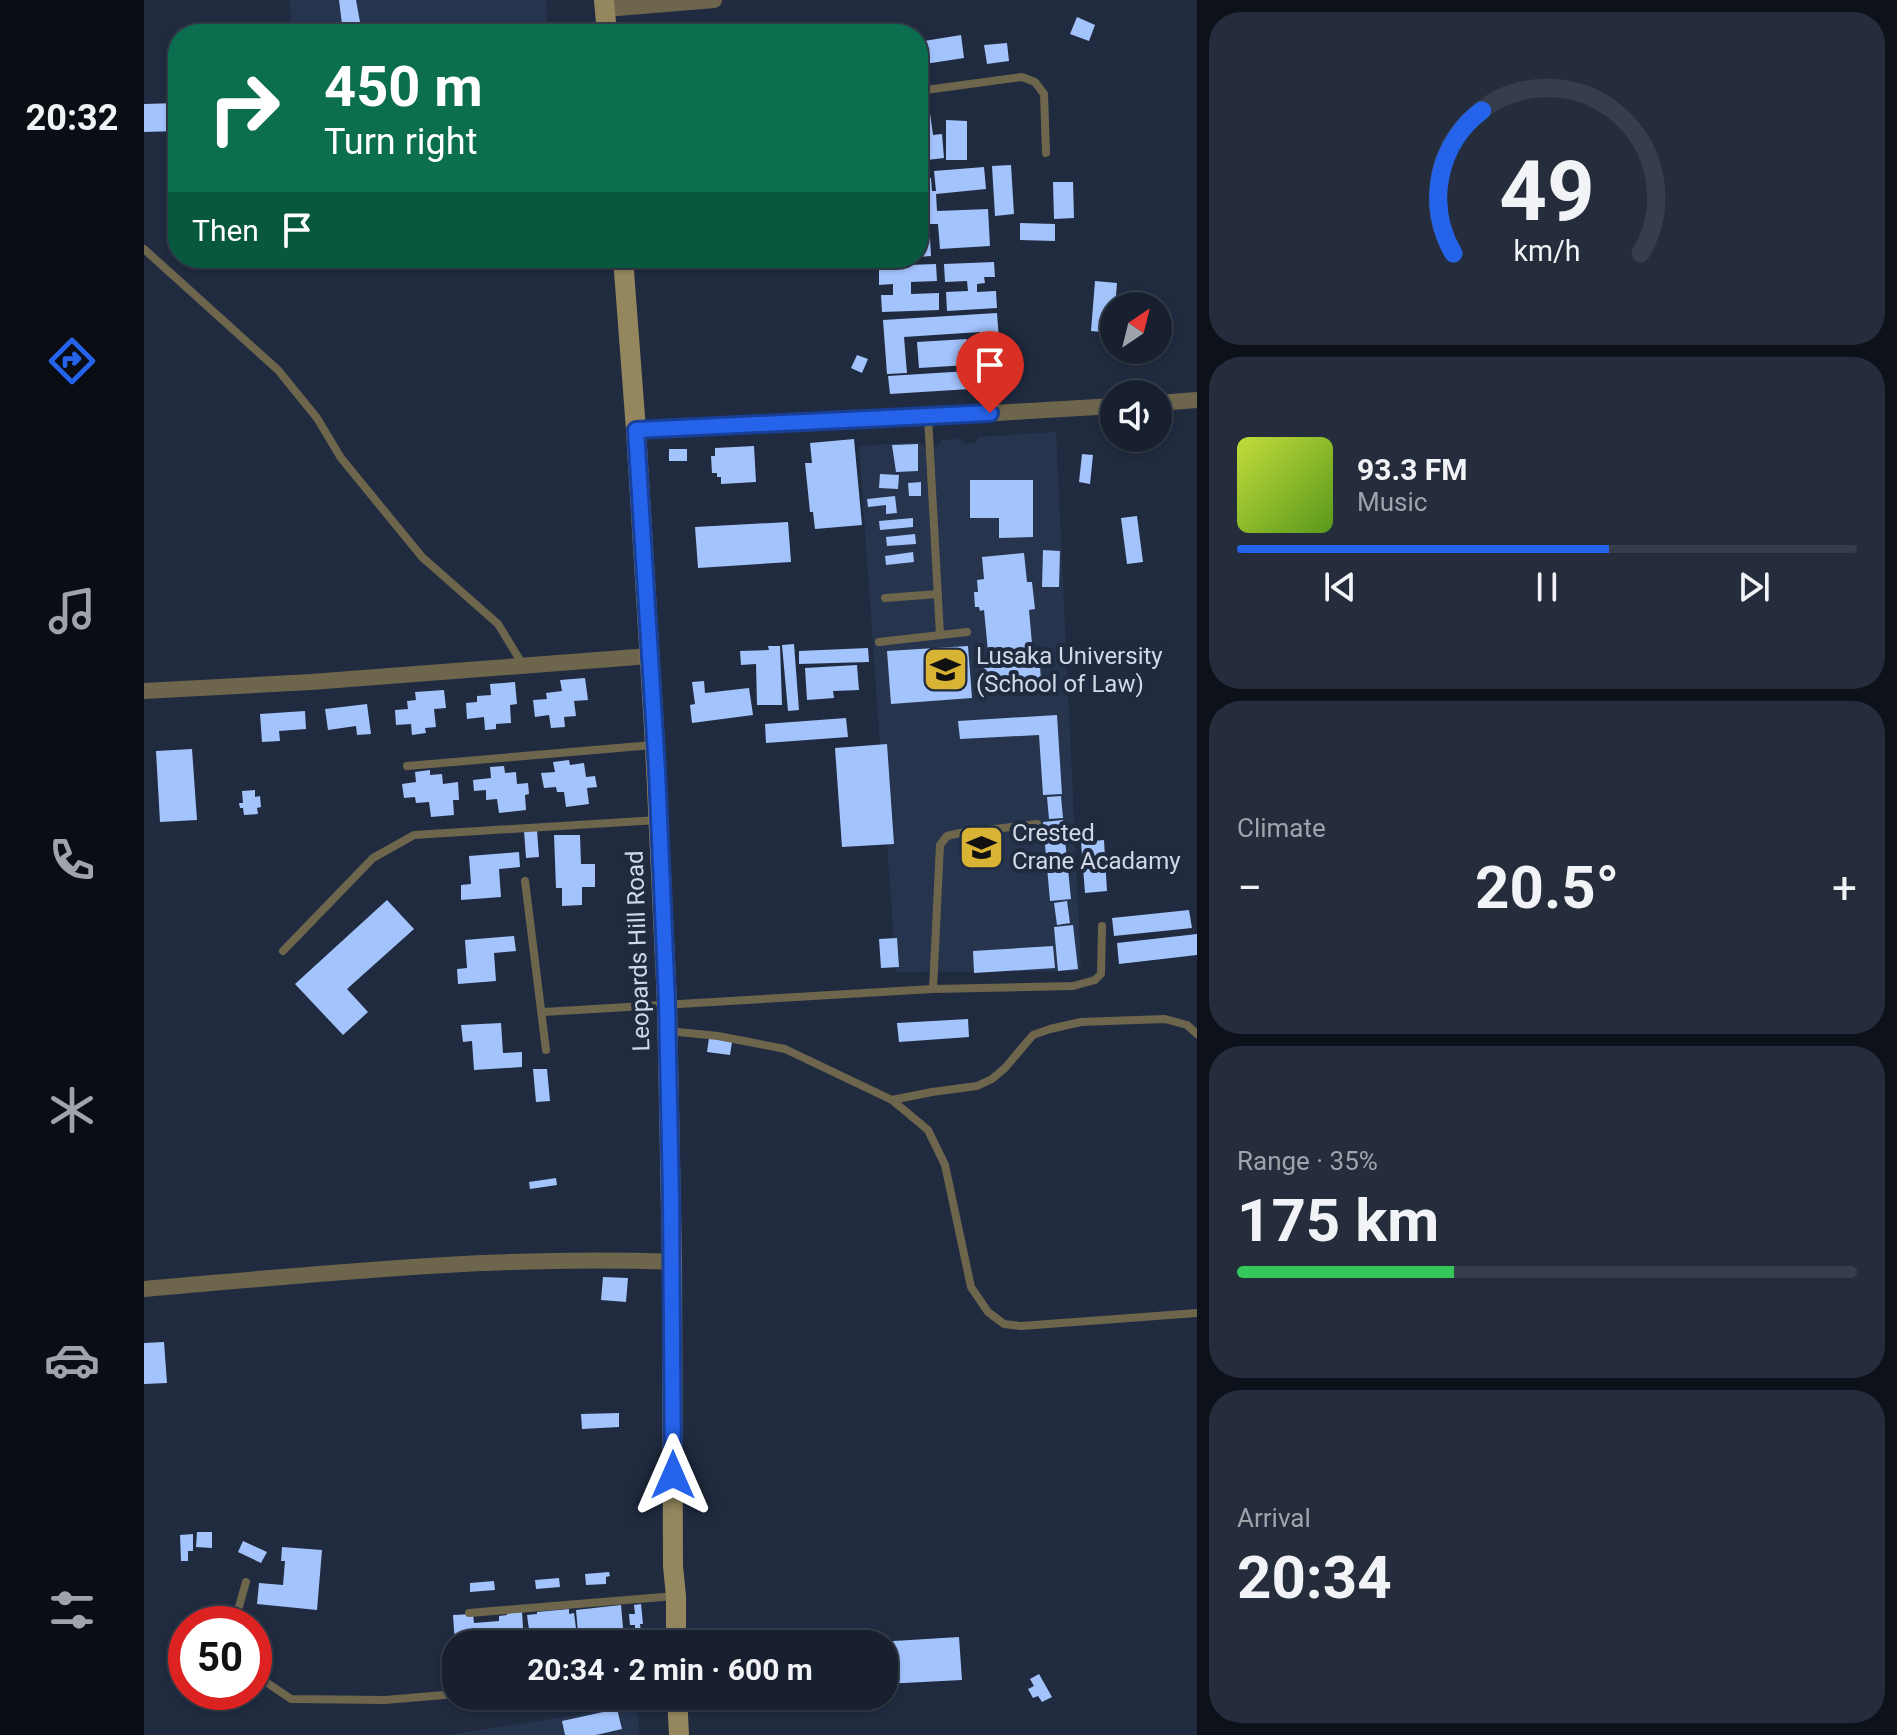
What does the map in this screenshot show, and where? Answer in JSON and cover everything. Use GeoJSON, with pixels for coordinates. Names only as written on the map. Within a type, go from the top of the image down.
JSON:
{"type":"FeatureCollection","features":[{"type":"Feature","properties":{"kind":"main road","name":"Leopards Hill Road"},"geometry":{"type":"LineString","coordinates":[[624,268],[650,656],[667,1003],[676,1630]]}},
{"type":"Feature","properties":{"kind":"main road"},"geometry":{"type":"LineString","coordinates":[[678,1710],[679,1735]]}},
{"type":"Feature","properties":{"kind":"street"},"geometry":{"type":"LineString","coordinates":[[605,5],[714,0]]}},
{"type":"Feature","properties":{"kind":"street"},"geometry":{"type":"LineString","coordinates":[[1172,402],[1197,400]]}},
{"type":"Feature","properties":{"kind":"street"},"geometry":{"type":"LineString","coordinates":[[636,430],[1100,407]]}},
{"type":"Feature","properties":{"kind":"street"},"geometry":{"type":"LineString","coordinates":[[144,691],[311,682],[650,656]]}},
{"type":"Feature","properties":{"kind":"street"},"geometry":{"type":"LineString","coordinates":[[144,1289],[502,1262],[613,1259],[672,1262]]}},
{"type":"Feature","properties":{"kind":"lane"},"geometry":{"type":"LineString","coordinates":[[928,90],[1022,77],[1035,82],[1044,94],[1046,153]]}},
{"type":"Feature","properties":{"kind":"lane"},"geometry":{"type":"LineString","coordinates":[[144,249],[278,370],[317,418],[341,458],[422,557],[498,624],[523,665]]}},
{"type":"Feature","properties":{"kind":"lane"},"geometry":{"type":"LineString","coordinates":[[928,417],[940,635]]}},
{"type":"Feature","properties":{"kind":"lane"},"geometry":{"type":"LineString","coordinates":[[885,598],[938,594]]}},
{"type":"Feature","properties":{"kind":"lane"},"geometry":{"type":"LineString","coordinates":[[879,642],[967,632]]}},
{"type":"Feature","properties":{"kind":"lane"},"geometry":{"type":"LineString","coordinates":[[407,766],[655,745]]}},
{"type":"Feature","properties":{"kind":"lane"},"geometry":{"type":"LineString","coordinates":[[283,951],[373,858],[414,835],[659,820]]}},
{"type":"Feature","properties":{"kind":"lane"},"geometry":{"type":"LineString","coordinates":[[933,989],[940,845],[947,836],[960,833],[1037,824]]}},
{"type":"Feature","properties":{"kind":"lane"},"geometry":{"type":"LineString","coordinates":[[525,881],[546,1050]]}},
{"type":"Feature","properties":{"kind":"lane"},"geometry":{"type":"LineString","coordinates":[[543,1012],[933,989],[1073,986],[1095,980],[1101,974],[1102,926]]}},
{"type":"Feature","properties":{"kind":"lane"},"geometry":{"type":"LineString","coordinates":[[892,1100],[977,1086],[1005,1068],[1033,1035],[1081,1022],[1165,1019],[1187,1025],[1197,1034]]}},
{"type":"Feature","properties":{"kind":"lane"},"geometry":{"type":"LineString","coordinates":[[667,1031],[718,1036],[785,1049],[892,1100],[928,1130],[945,1165],[971,1287],[988,1312],[1004,1324],[1021,1326],[1197,1313]]}},
{"type":"Feature","properties":{"kind":"lane"},"geometry":{"type":"LineString","coordinates":[[239,1606],[246,1582]]}},
{"type":"Feature","properties":{"kind":"lane"},"geometry":{"type":"LineString","coordinates":[[469,1613],[676,1596]]}},
{"type":"Feature","properties":{"kind":"lane"},"geometry":{"type":"LineString","coordinates":[[272,1686],[291,1699],[385,1700],[442,1695]]}},
{"type":"Feature","properties":{"kind":"shaded area"},"geometry":{"type":"Polygon","coordinates":[[[290,0],[546,0],[547,24],[291,24],[290,0]]]}},
{"type":"Feature","properties":{"kind":"shaded area"},"geometry":{"type":"Polygon","coordinates":[[[1056,432],[1081,971],[896,972],[859,446],[919,442],[925,448],[937,447],[942,440],[959,439],[965,444],[975,443],[979,437],[1056,432]]]}},
{"type":"Feature","properties":{"kind":"shaded area"},"geometry":{"type":"Polygon","coordinates":[[[610,1710],[637,1710],[640,1735],[447,1735],[610,1710]]]}},
{"type":"Feature","properties":{"kind":"building"},"geometry":{"type":"Polygon","coordinates":[[[339,0],[356,0],[360,22],[342,24],[339,0]]]}},
{"type":"Feature","properties":{"kind":"building"},"geometry":{"type":"Polygon","coordinates":[[[1077,17],[1095,25],[1089,41],[1070,34],[1077,17]]]}},
{"type":"Feature","properties":{"kind":"building"},"geometry":{"type":"Polygon","coordinates":[[[961,35],[964,58],[928,63],[928,40],[961,35]]]}},
{"type":"Feature","properties":{"kind":"building"},"geometry":{"type":"Polygon","coordinates":[[[1007,43],[1009,61],[987,64],[984,45],[1007,43]]]}},
{"type":"Feature","properties":{"kind":"building"},"geometry":{"type":"Polygon","coordinates":[[[168,103],[168,131],[144,132],[144,104],[168,103]]]}},
{"type":"Feature","properties":{"kind":"building"},"geometry":{"type":"Polygon","coordinates":[[[928,113],[933,135],[942,134],[944,158],[928,160],[928,113]]]}},
{"type":"Feature","properties":{"kind":"building"},"geometry":{"type":"Polygon","coordinates":[[[946,120],[967,121],[967,160],[946,160],[946,120]]]}},
{"type":"Feature","properties":{"kind":"building"},"geometry":{"type":"Polygon","coordinates":[[[1011,165],[1014,214],[995,216],[992,166],[1011,165]]]}},
{"type":"Feature","properties":{"kind":"building"},"geometry":{"type":"Polygon","coordinates":[[[984,167],[986,189],[936,194],[937,211],[988,209],[990,246],[940,249],[938,224],[930,224],[929,191],[936,191],[934,171],[984,167]]]}},
{"type":"Feature","properties":{"kind":"building"},"geometry":{"type":"Polygon","coordinates":[[[928,178],[931,178],[932,191],[928,191],[928,178]]]}},
{"type":"Feature","properties":{"kind":"building"},"geometry":{"type":"Polygon","coordinates":[[[1053,182],[1073,182],[1074,218],[1054,219],[1053,182]]]}},
{"type":"Feature","properties":{"kind":"building"},"geometry":{"type":"Polygon","coordinates":[[[1020,223],[1055,224],[1055,241],[1020,240],[1020,223]]]}},
{"type":"Feature","properties":{"kind":"building"},"geometry":{"type":"Polygon","coordinates":[[[930,238],[931,256],[928,256],[930,238]]]}},
{"type":"Feature","properties":{"kind":"building"},"geometry":{"type":"Polygon","coordinates":[[[994,262],[995,277],[984,277],[985,283],[977,284],[977,292],[996,291],[997,308],[947,311],[946,292],[968,291],[967,281],[945,282],[944,264],[994,262]]]}},
{"type":"Feature","properties":{"kind":"building"},"geometry":{"type":"Polygon","coordinates":[[[928,264],[936,264],[937,281],[911,282],[911,294],[939,293],[939,310],[882,312],[881,295],[893,295],[893,284],[879,285],[879,268],[928,268],[928,264]]]}},
{"type":"Feature","properties":{"kind":"building"},"geometry":{"type":"Polygon","coordinates":[[[1095,281],[1117,283],[1116,292],[1100,292],[1100,332],[1091,331],[1095,281]]]}},
{"type":"Feature","properties":{"kind":"building"},"geometry":{"type":"Polygon","coordinates":[[[997,313],[1001,367],[982,368],[980,332],[904,337],[907,373],[887,374],[883,320],[997,313]]]}},
{"type":"Feature","properties":{"kind":"building"},"geometry":{"type":"Polygon","coordinates":[[[967,339],[968,365],[919,368],[917,342],[967,339]]]}},
{"type":"Feature","properties":{"kind":"building"},"geometry":{"type":"Polygon","coordinates":[[[857,355],[868,359],[862,373],[851,368],[857,355]]]}},
{"type":"Feature","properties":{"kind":"building"},"geometry":{"type":"Polygon","coordinates":[[[1001,369],[1002,387],[890,394],[888,376],[1001,369]]]}},
{"type":"Feature","properties":{"kind":"building"},"geometry":{"type":"Polygon","coordinates":[[[854,439],[862,525],[815,529],[805,463],[812,463],[810,443],[854,439]]]}},
{"type":"Feature","properties":{"kind":"building"},"geometry":{"type":"Polygon","coordinates":[[[918,444],[918,471],[896,472],[892,445],[918,444]]]}},
{"type":"Feature","properties":{"kind":"building"},"geometry":{"type":"Polygon","coordinates":[[[754,446],[756,482],[721,484],[721,477],[712,473],[711,456],[715,456],[715,448],[754,446]]]}},
{"type":"Feature","properties":{"kind":"building"},"geometry":{"type":"Polygon","coordinates":[[[669,449],[687,449],[687,461],[669,461],[669,449]]]}},
{"type":"Feature","properties":{"kind":"building"},"geometry":{"type":"Polygon","coordinates":[[[1082,454],[1093,455],[1090,484],[1079,482],[1082,454]]]}},
{"type":"Feature","properties":{"kind":"building"},"geometry":{"type":"Polygon","coordinates":[[[880,474],[899,475],[898,489],[879,488],[880,474]]]}},
{"type":"Feature","properties":{"kind":"building"},"geometry":{"type":"Polygon","coordinates":[[[970,480],[1033,480],[1033,537],[999,538],[999,518],[970,518],[970,480]]]}},
{"type":"Feature","properties":{"kind":"building"},"geometry":{"type":"Polygon","coordinates":[[[921,482],[921,496],[909,496],[908,483],[921,482]]]}},
{"type":"Feature","properties":{"kind":"building"},"geometry":{"type":"Polygon","coordinates":[[[895,496],[897,513],[886,514],[886,505],[868,507],[867,499],[895,496]]]}},
{"type":"Feature","properties":{"kind":"building"},"geometry":{"type":"Polygon","coordinates":[[[1137,516],[1143,562],[1127,564],[1121,518],[1137,516]]]}},
{"type":"Feature","properties":{"kind":"building"},"geometry":{"type":"Polygon","coordinates":[[[913,518],[913,527],[880,530],[879,521],[913,518]]]}},
{"type":"Feature","properties":{"kind":"building"},"geometry":{"type":"Polygon","coordinates":[[[788,522],[791,562],[698,568],[695,527],[788,522]]]}},
{"type":"Feature","properties":{"kind":"building"},"geometry":{"type":"Polygon","coordinates":[[[915,534],[916,544],[887,546],[886,537],[915,534]]]}},
{"type":"Feature","properties":{"kind":"building"},"geometry":{"type":"Polygon","coordinates":[[[1043,550],[1060,551],[1059,587],[1042,587],[1043,550]]]}},
{"type":"Feature","properties":{"kind":"building"},"geometry":{"type":"Polygon","coordinates":[[[913,552],[914,562],[886,565],[885,556],[913,552]]]}},
{"type":"Feature","properties":{"kind":"building"},"geometry":{"type":"Polygon","coordinates":[[[1024,553],[1027,582],[1032,582],[1035,609],[1029,610],[1034,666],[1040,665],[1041,682],[985,687],[983,662],[989,662],[984,610],[975,607],[974,592],[978,592],[977,580],[984,579],[982,557],[1024,553]]]}},
{"type":"Feature","properties":{"kind":"building"},"geometry":{"type":"Polygon","coordinates":[[[794,644],[799,710],[788,711],[782,645],[794,644]]]}},
{"type":"Feature","properties":{"kind":"building"},"geometry":{"type":"Polygon","coordinates":[[[768,646],[780,646],[782,705],[757,705],[756,664],[741,665],[740,651],[769,650],[768,646]]]}},
{"type":"Feature","properties":{"kind":"building"},"geometry":{"type":"Polygon","coordinates":[[[968,646],[972,698],[891,704],[887,651],[968,646]]]}},
{"type":"Feature","properties":{"kind":"building"},"geometry":{"type":"Polygon","coordinates":[[[868,648],[869,662],[799,664],[799,651],[868,648]]]}},
{"type":"Feature","properties":{"kind":"building"},"geometry":{"type":"Polygon","coordinates":[[[857,665],[859,690],[833,691],[834,698],[807,700],[805,668],[857,665]]]}},
{"type":"Feature","properties":{"kind":"building"},"geometry":{"type":"Polygon","coordinates":[[[585,678],[588,700],[574,701],[576,716],[564,717],[565,727],[551,728],[549,715],[535,717],[533,700],[547,699],[546,693],[562,691],[560,680],[585,678]]]}},
{"type":"Feature","properties":{"kind":"building"},"geometry":{"type":"Polygon","coordinates":[[[704,681],[705,693],[749,688],[753,715],[692,723],[690,705],[695,704],[692,682],[704,681]]]}},
{"type":"Feature","properties":{"kind":"building"},"geometry":{"type":"Polygon","coordinates":[[[515,682],[517,704],[510,705],[511,723],[496,724],[496,729],[485,730],[484,717],[467,719],[466,703],[477,702],[477,696],[491,695],[490,684],[515,682]]]}},
{"type":"Feature","properties":{"kind":"building"},"geometry":{"type":"Polygon","coordinates":[[[444,690],[446,708],[434,709],[436,727],[425,728],[426,733],[412,735],[411,724],[396,725],[395,710],[408,709],[407,701],[416,700],[415,692],[444,690]]]}},
{"type":"Feature","properties":{"kind":"building"},"geometry":{"type":"Polygon","coordinates":[[[367,704],[371,734],[357,735],[356,726],[328,730],[325,709],[367,704]]]}},
{"type":"Feature","properties":{"kind":"building"},"geometry":{"type":"Polygon","coordinates":[[[305,711],[306,729],[279,731],[280,741],[262,742],[260,714],[305,711]]]}},
{"type":"Feature","properties":{"kind":"building"},"geometry":{"type":"Polygon","coordinates":[[[1057,715],[1062,794],[1043,795],[1039,735],[960,739],[958,721],[1057,715]]]}},
{"type":"Feature","properties":{"kind":"building"},"geometry":{"type":"Polygon","coordinates":[[[846,718],[848,737],[766,743],[765,724],[846,718]]]}},
{"type":"Feature","properties":{"kind":"building"},"geometry":{"type":"Polygon","coordinates":[[[887,744],[894,844],[842,847],[835,748],[887,744]]]}},
{"type":"Feature","properties":{"kind":"building"},"geometry":{"type":"Polygon","coordinates":[[[192,749],[197,820],[160,822],[156,751],[192,749]]]}},
{"type":"Feature","properties":{"kind":"building"},"geometry":{"type":"Polygon","coordinates":[[[569,760],[570,765],[584,763],[586,777],[595,776],[597,787],[587,788],[589,804],[566,807],[564,792],[557,792],[556,787],[544,788],[541,773],[555,772],[553,762],[569,760]]]}},
{"type":"Feature","properties":{"kind":"building"},"geometry":{"type":"Polygon","coordinates":[[[504,766],[505,773],[516,772],[517,784],[528,783],[526,810],[499,813],[497,799],[486,800],[486,790],[474,791],[473,780],[491,778],[490,767],[504,766]]]}},
{"type":"Feature","properties":{"kind":"building"},"geometry":{"type":"Polygon","coordinates":[[[430,770],[430,775],[442,774],[443,784],[458,782],[459,800],[453,800],[454,815],[431,817],[429,802],[416,803],[415,797],[404,798],[402,784],[416,782],[415,772],[430,770]]]}},
{"type":"Feature","properties":{"kind":"building"},"geometry":{"type":"Polygon","coordinates":[[[255,790],[255,797],[260,796],[258,814],[244,815],[239,803],[243,803],[242,791],[255,790]]]}},
{"type":"Feature","properties":{"kind":"building"},"geometry":{"type":"Polygon","coordinates":[[[1061,796],[1063,818],[1049,819],[1047,797],[1061,796]]]}},
{"type":"Feature","properties":{"kind":"building"},"geometry":{"type":"Polygon","coordinates":[[[1063,820],[1071,899],[1050,901],[1043,822],[1063,820]]]}},
{"type":"Feature","properties":{"kind":"building"},"geometry":{"type":"Polygon","coordinates":[[[537,830],[539,857],[526,858],[524,831],[537,830]]]}},
{"type":"Feature","properties":{"kind":"building"},"geometry":{"type":"Polygon","coordinates":[[[554,835],[580,835],[581,864],[595,864],[595,887],[582,887],[582,905],[562,906],[562,888],[556,888],[554,835]]]}},
{"type":"Feature","properties":{"kind":"building"},"geometry":{"type":"Polygon","coordinates":[[[1104,840],[1107,891],[1085,893],[1081,842],[1104,840]]]}},
{"type":"Feature","properties":{"kind":"building"},"geometry":{"type":"Polygon","coordinates":[[[519,852],[520,867],[499,869],[501,897],[461,900],[461,885],[471,884],[469,856],[519,852]]]}},
{"type":"Feature","properties":{"kind":"building"},"geometry":{"type":"Polygon","coordinates":[[[387,900],[414,929],[347,989],[368,1012],[343,1035],[295,984],[387,900]]]}},
{"type":"Feature","properties":{"kind":"building"},"geometry":{"type":"Polygon","coordinates":[[[1067,901],[1070,923],[1057,925],[1054,903],[1067,901]]]}},
{"type":"Feature","properties":{"kind":"building"},"geometry":{"type":"Polygon","coordinates":[[[1189,910],[1192,928],[1114,936],[1112,918],[1189,910]]]}},
{"type":"Feature","properties":{"kind":"building"},"geometry":{"type":"Polygon","coordinates":[[[1073,925],[1078,969],[1058,971],[1054,927],[1073,925]]]}},
{"type":"Feature","properties":{"kind":"building"},"geometry":{"type":"Polygon","coordinates":[[[1197,934],[1197,955],[1119,964],[1117,943],[1197,934]]]}},
{"type":"Feature","properties":{"kind":"building"},"geometry":{"type":"Polygon","coordinates":[[[514,936],[516,951],[494,953],[496,981],[458,984],[457,969],[467,968],[465,940],[514,936]]]}},
{"type":"Feature","properties":{"kind":"building"},"geometry":{"type":"Polygon","coordinates":[[[897,938],[899,967],[881,968],[879,939],[897,938]]]}},
{"type":"Feature","properties":{"kind":"building"},"geometry":{"type":"Polygon","coordinates":[[[1053,946],[1055,968],[974,973],[973,951],[1053,946]]]}},
{"type":"Feature","properties":{"kind":"building"},"geometry":{"type":"Polygon","coordinates":[[[968,1019],[969,1037],[899,1042],[897,1023],[968,1019]]]}},
{"type":"Feature","properties":{"kind":"building"},"geometry":{"type":"Polygon","coordinates":[[[501,1023],[503,1053],[522,1052],[522,1067],[474,1070],[472,1041],[463,1042],[461,1025],[501,1023]]]}},
{"type":"Feature","properties":{"kind":"building"},"geometry":{"type":"Polygon","coordinates":[[[709,1038],[732,1042],[730,1055],[707,1052],[709,1038]]]}},
{"type":"Feature","properties":{"kind":"building"},"geometry":{"type":"Polygon","coordinates":[[[533,1069],[547,1069],[550,1101],[536,1102],[533,1069]]]}},
{"type":"Feature","properties":{"kind":"building"},"geometry":{"type":"Polygon","coordinates":[[[556,1178],[557,1185],[530,1189],[529,1182],[556,1178]]]}},
{"type":"Feature","properties":{"kind":"building"},"geometry":{"type":"Polygon","coordinates":[[[603,1277],[628,1278],[626,1302],[601,1300],[603,1277]]]}},
{"type":"Feature","properties":{"kind":"building"},"geometry":{"type":"Polygon","coordinates":[[[164,1342],[167,1383],[144,1384],[144,1343],[164,1342]]]}},
{"type":"Feature","properties":{"kind":"building"},"geometry":{"type":"Polygon","coordinates":[[[619,1413],[619,1427],[582,1429],[581,1414],[619,1413]]]}},
{"type":"Feature","properties":{"kind":"building"},"geometry":{"type":"Polygon","coordinates":[[[197,1532],[212,1532],[212,1548],[196,1547],[197,1532]]]}},
{"type":"Feature","properties":{"kind":"building"},"geometry":{"type":"Polygon","coordinates":[[[193,1534],[193,1551],[188,1551],[188,1561],[181,1561],[180,1535],[193,1534]]]}},
{"type":"Feature","properties":{"kind":"building"},"geometry":{"type":"Polygon","coordinates":[[[243,1541],[267,1552],[261,1563],[238,1552],[243,1541]]]}},
{"type":"Feature","properties":{"kind":"building"},"geometry":{"type":"Polygon","coordinates":[[[282,1547],[322,1550],[317,1610],[257,1604],[259,1583],[283,1585],[285,1561],[281,1561],[282,1547]]]}},
{"type":"Feature","properties":{"kind":"building"},"geometry":{"type":"Polygon","coordinates":[[[609,1572],[606,1584],[586,1585],[585,1574],[609,1572]]]}},
{"type":"Feature","properties":{"kind":"building"},"geometry":{"type":"Polygon","coordinates":[[[559,1578],[560,1587],[536,1589],[535,1580],[559,1578]]]}},
{"type":"Feature","properties":{"kind":"building"},"geometry":{"type":"Polygon","coordinates":[[[494,1581],[495,1590],[470,1592],[470,1583],[494,1581]]]}},
{"type":"Feature","properties":{"kind":"building"},"geometry":{"type":"Polygon","coordinates":[[[641,1604],[641,1630],[635,1630],[635,1625],[630,1625],[629,1614],[635,1614],[634,1605],[641,1604]]]}},
{"type":"Feature","properties":{"kind":"building"},"geometry":{"type":"Polygon","coordinates":[[[621,1605],[623,1628],[629,1630],[578,1630],[576,1610],[621,1605]]]}},
{"type":"Feature","properties":{"kind":"building"},"geometry":{"type":"Polygon","coordinates":[[[569,1609],[569,1614],[574,1613],[576,1630],[529,1630],[527,1615],[569,1609]]]}},
{"type":"Feature","properties":{"kind":"building"},"geometry":{"type":"Polygon","coordinates":[[[522,1612],[523,1630],[454,1630],[453,1615],[473,1614],[474,1623],[499,1621],[499,1616],[522,1612]]]}},
{"type":"Feature","properties":{"kind":"building"},"geometry":{"type":"Polygon","coordinates":[[[959,1637],[962,1680],[898,1683],[898,1641],[959,1637]]]}},
{"type":"Feature","properties":{"kind":"building"},"geometry":{"type":"Polygon","coordinates":[[[1039,1674],[1052,1697],[1042,1702],[1038,1696],[1033,1698],[1028,1689],[1034,1686],[1030,1679],[1039,1674]]]}},
{"type":"Feature","properties":{"kind":"building"},"geometry":{"type":"Polygon","coordinates":[[[617,1710],[622,1729],[596,1735],[565,1735],[562,1721],[617,1710]]]}},
{"type":"Feature","properties":{"kind":"place","name":"Lusaka University (School of Law)"},"geometry":{"type":"Point","coordinates":[945,670]}},
{"type":"Feature","properties":{"kind":"place","name":"Crested Crane Acadamy"},"geometry":{"type":"Point","coordinates":[981,847]}},
{"type":"Feature","properties":{"kind":"route"},"geometry":{"type":"LineString","coordinates":[[673,1475],[667,1003],[657,770],[636,430],[990,413]]}}]}
